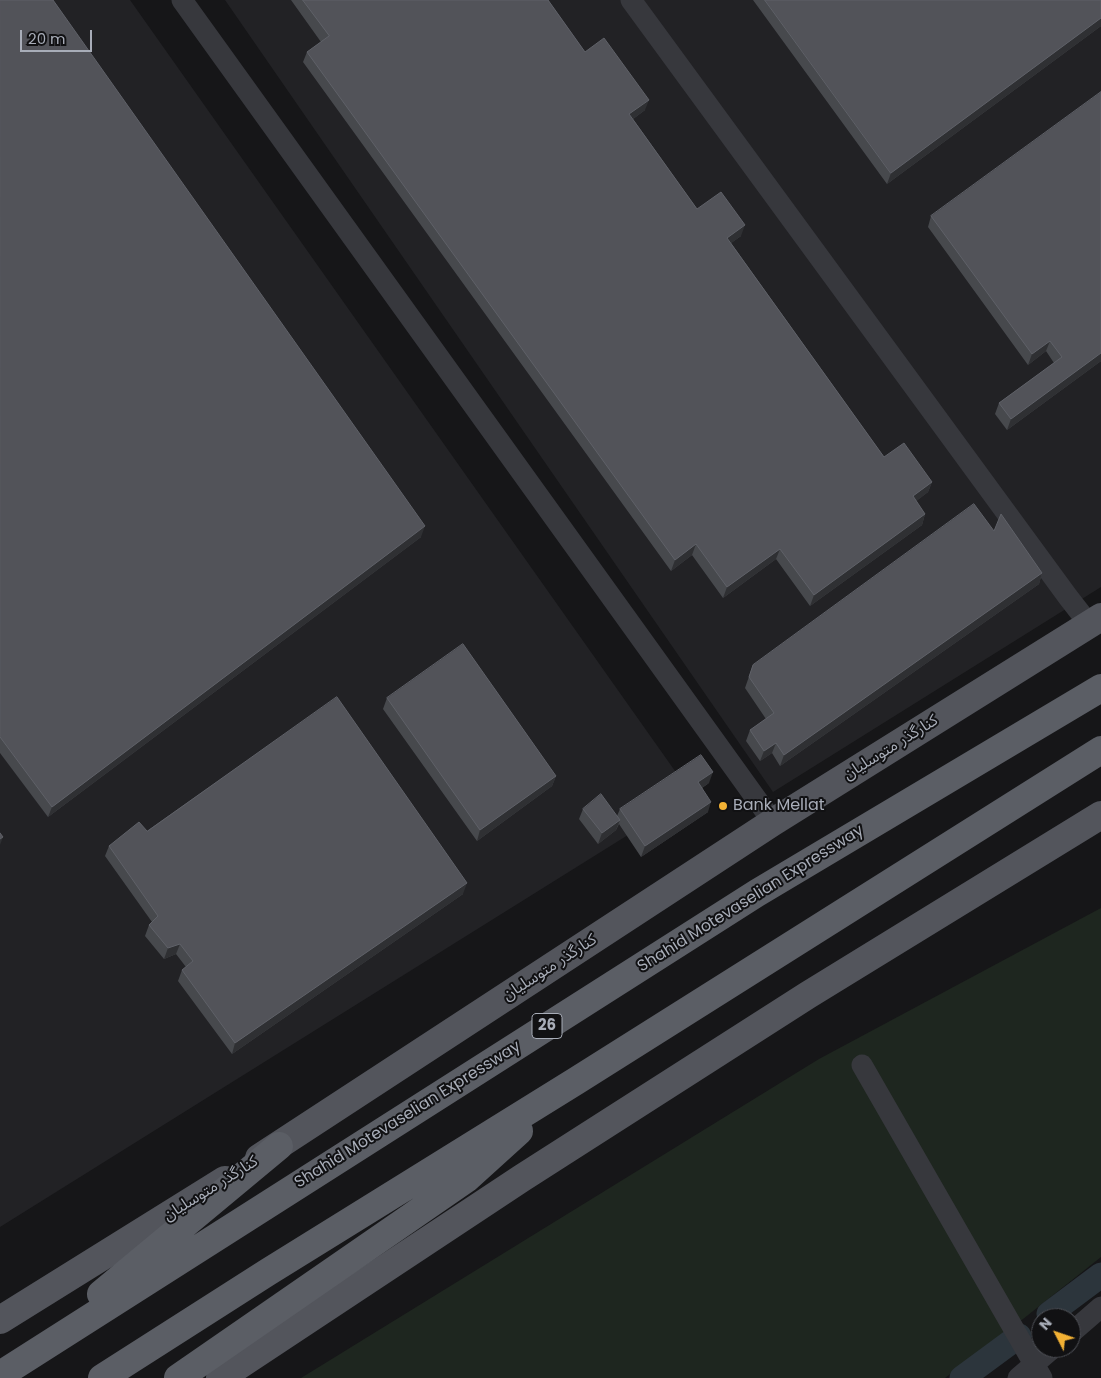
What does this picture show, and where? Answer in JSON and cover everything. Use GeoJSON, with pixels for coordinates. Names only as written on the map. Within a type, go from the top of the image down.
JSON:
{"type":"FeatureCollection","features":[{"type":"Feature","properties":{"kind":"highway","name":"Shahid Motevaselian Expressway"},"geometry":{"type":"LineString","coordinates":[[6,1371],[757,893],[1101,688]]}},
{"type":"Feature","properties":{"kind":"highway"},"geometry":{"type":"LineString","coordinates":[[102,1378],[1101,750]]}},
{"type":"Feature","properties":{"kind":"highway"},"geometry":{"type":"LineString","coordinates":[[178,1378],[466,1179],[576,1081]]}},
{"type":"Feature","properties":{"kind":"highway"},"geometry":{"type":"LineString","coordinates":[[6,1371],[279,1146]]}},
{"type":"Feature","properties":{"kind":"main road","name":"کنارگذر متوسلیان"},"geometry":{"type":"LineString","coordinates":[[0,1320],[279,1146],[773,822],[1095,620]]}},
{"type":"Feature","properties":{"kind":"main road"},"geometry":{"type":"LineString","coordinates":[[220,1378],[522,1178],[808,994],[1101,815]]}},
{"type":"Feature","properties":{"kind":"street"},"geometry":{"type":"LineString","coordinates":[[182,0],[773,822]]}},
{"type":"Feature","properties":{"kind":"street"},"geometry":{"type":"LineString","coordinates":[[631,0],[1056,581],[1095,620]]}},
{"type":"Feature","properties":{"kind":"street"},"geometry":{"type":"LineString","coordinates":[[862,1065],[1038,1371]]}},
{"type":"Feature","properties":{"kind":"street"},"geometry":{"type":"LineString","coordinates":[[1081,1324],[1101,1307]]}},
{"type":"Feature","properties":{"kind":"street"},"geometry":{"type":"LineString","coordinates":[[1018,1378],[1038,1371],[1046,1358]]}},
{"type":"Feature","properties":{"kind":"shaded area"},"geometry":{"type":"Polygon","coordinates":[[[0,0],[130,0],[692,795],[0,1227],[0,0]]]}},
{"type":"Feature","properties":{"kind":"shaded area"},"geometry":{"type":"Polygon","coordinates":[[[225,0],[1101,0],[1101,587],[773,792],[225,0]]]}},
{"type":"Feature","properties":{"kind":"shaded area"},"geometry":{"type":"Polygon","coordinates":[[[1101,908],[1101,1257],[1037,1308],[1031,1308],[1031,1313],[945,1378],[301,1378],[819,1059],[1101,908]]]}},
{"type":"Feature","properties":{"kind":"building"},"geometry":{"type":"Polygon","coordinates":[[[0,0],[53,0],[425,526],[52,807],[0,737],[0,0]]]}},
{"type":"Feature","properties":{"kind":"building"},"geometry":{"type":"Polygon","coordinates":[[[303,0],[548,0],[585,52],[604,38],[649,100],[629,114],[697,209],[721,192],[745,225],[727,238],[884,457],[904,443],[932,482],[913,496],[925,514],[814,595],[780,549],[727,587],[696,544],[675,560],[307,52],[329,36],[303,0]]]}},
{"type":"Feature","properties":{"kind":"building"},"geometry":{"type":"Polygon","coordinates":[[[765,0],[1101,0],[1101,18],[891,173],[765,0]]]}},
{"type":"Feature","properties":{"kind":"building"},"geometry":{"type":"Polygon","coordinates":[[[1101,92],[1101,353],[1011,419],[999,403],[1062,357],[1050,341],[1032,354],[931,216],[1101,92]]]}},
{"type":"Feature","properties":{"kind":"building"},"geometry":{"type":"Polygon","coordinates":[[[974,504],[994,531],[1001,514],[1042,573],[784,755],[776,743],[764,751],[750,730],[774,713],[749,677],[753,665],[974,504]]]}},
{"type":"Feature","properties":{"kind":"building"},"geometry":{"type":"Polygon","coordinates":[[[463,644],[556,776],[480,830],[387,698],[463,644]]]}},
{"type":"Feature","properties":{"kind":"building"},"geometry":{"type":"Polygon","coordinates":[[[337,697],[467,883],[235,1043],[182,970],[193,961],[180,944],[168,948],[149,925],[158,916],[109,846],[139,822],[147,831],[337,697]]]}},
{"type":"Feature","properties":{"kind":"building"},"geometry":{"type":"Polygon","coordinates":[[[701,755],[713,772],[698,782],[711,802],[645,846],[620,809],[701,755]]]}},
{"type":"Feature","properties":{"kind":"building"},"geometry":{"type":"Polygon","coordinates":[[[601,794],[620,820],[602,833],[583,809],[601,794]]]}},
{"type":"Feature","properties":{"kind":"waterway"},"geometry":{"type":"LineString","coordinates":[[1057,1308],[1101,1275]]}},
{"type":"Feature","properties":{"kind":"waterway"},"geometry":{"type":"LineString","coordinates":[[962,1378],[1019,1336]]}},
{"type":"Feature","properties":{"kind":"place","name":"Bank Mellat"},"geometry":{"type":"Point","coordinates":[723,806]}}]}
